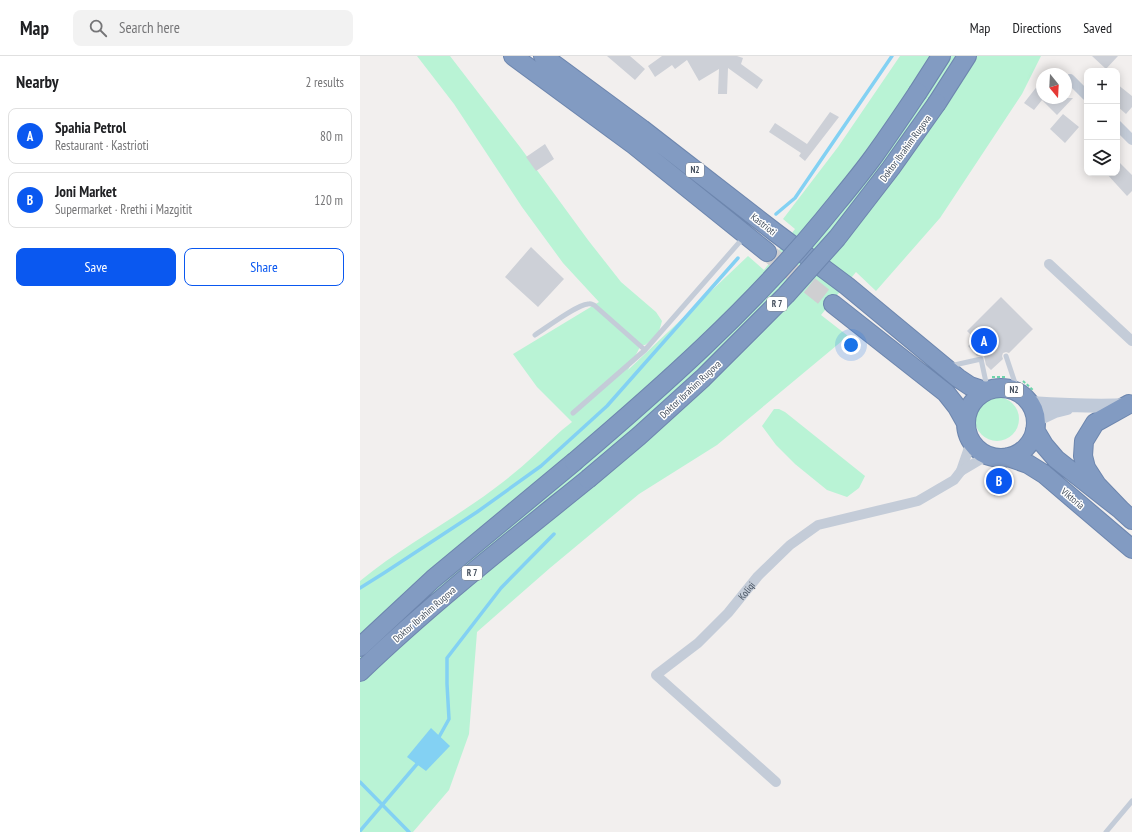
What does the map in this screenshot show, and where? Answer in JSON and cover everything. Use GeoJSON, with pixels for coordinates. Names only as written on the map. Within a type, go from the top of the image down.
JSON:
{"type":"FeatureCollection","features":[{"type":"Feature","properties":{"kind":"highway","name":"Kastrioti"},"geometry":{"type":"LineString","coordinates":[[513,56],[634,145],[767,252]]}},
{"type":"Feature","properties":{"kind":"highway","name":"Kastrioti"},"geometry":{"type":"LineString","coordinates":[[543,56],[642,129],[847,286],[958,378],[970,386],[986,391]]}},
{"type":"Feature","properties":{"kind":"highway","name":"Doktor Ibrahim Rugova"},"geometry":{"type":"LineString","coordinates":[[360,647],[433,579],[574,462],[683,366],[781,268],[823,221],[874,157],[941,56]]}},
{"type":"Feature","properties":{"kind":"highway","name":"Doktor Ibrahim Rugova"},"geometry":{"type":"LineString","coordinates":[[360,672],[392,641],[459,583],[639,436],[702,378],[786,295],[837,238],[891,168],[937,103],[967,56]]}},
{"type":"Feature","properties":{"kind":"highway"},"geometry":{"type":"LineString","coordinates":[[834,304],[946,393],[957,407],[966,423]]}},
{"type":"Feature","properties":{"kind":"highway","name":"N2"},"geometry":{"type":"LineString","coordinates":[[986,391],[995,388],[1011,389],[1024,398],[1034,411],[1036,425]]}},
{"type":"Feature","properties":{"kind":"highway"},"geometry":{"type":"LineString","coordinates":[[986,391],[977,397],[971,404],[967,413],[967,433],[979,450],[998,458],[1018,454],[1026,448],[1032,439],[1036,425]]}},
{"type":"Feature","properties":{"kind":"highway"},"geometry":{"type":"LineString","coordinates":[[1127,515],[1097,484],[1086,468],[1083,456],[1084,441],[1095,423],[1131,404]]}},
{"type":"Feature","properties":{"kind":"highway","name":"Viktoria"},"geometry":{"type":"LineString","coordinates":[[1036,425],[1044,445],[1056,459],[1127,515]]}},
{"type":"Feature","properties":{"kind":"highway","name":"Viktoria"},"geometry":{"type":"LineString","coordinates":[[1008,457],[1028,464],[1044,474],[1132,549]]}},
{"type":"Feature","properties":{"kind":"street"},"geometry":{"type":"LineString","coordinates":[[1072,81],[1084,93]]}},
{"type":"Feature","properties":{"kind":"street"},"geometry":{"type":"LineString","coordinates":[[1120,128],[1132,140]]}},
{"type":"Feature","properties":{"kind":"street"},"geometry":{"type":"LineString","coordinates":[[1049,264],[1132,341]]}},
{"type":"Feature","properties":{"kind":"street"},"geometry":{"type":"LineString","coordinates":[[1024,398],[1079,405],[1108,406],[1131,404]]}},
{"type":"Feature","properties":{"kind":"street"},"geometry":{"type":"LineString","coordinates":[[1036,425],[1055,411],[1079,405]]}},
{"type":"Feature","properties":{"kind":"street"},"geometry":{"type":"LineString","coordinates":[[961,472],[972,442]]}},
{"type":"Feature","properties":{"kind":"street","name":"Koliqi"},"geometry":{"type":"LineString","coordinates":[[776,782],[656,675],[698,643],[728,613],[758,576],[790,545],[818,525],[918,502],[954,480],[961,472],[988,455]]}},
{"type":"Feature","properties":{"kind":"lane"},"geometry":{"type":"LineString","coordinates":[[573,413],[645,350],[746,235]]}},
{"type":"Feature","properties":{"kind":"lane"},"geometry":{"type":"LineString","coordinates":[[535,335],[572,310],[586,304],[590,304],[594,305],[645,350]]}},
{"type":"Feature","properties":{"kind":"lane"},"geometry":{"type":"LineString","coordinates":[[1006,356],[1024,398]]}},
{"type":"Feature","properties":{"kind":"lane"},"geometry":{"type":"LineString","coordinates":[[945,367],[981,359],[986,391]]}},
{"type":"Feature","properties":{"kind":"lane"},"geometry":{"type":"LineString","coordinates":[[1106,832],[1132,801]]}},
{"type":"Feature","properties":{"kind":"green space"},"geometry":{"type":"Polygon","coordinates":[[[417,56],[450,56],[621,282],[656,312],[662,321],[658,335],[645,345],[641,345],[628,370],[748,256],[764,270],[795,229],[783,219],[838,147],[900,56],[1041,56],[1022,94],[940,218],[876,291],[856,272],[821,315],[848,336],[717,445],[639,494],[550,568],[477,632],[469,734],[449,790],[413,832],[360,832],[360,581],[395,555],[503,482],[572,422],[537,387],[513,354],[599,302],[563,263],[522,207],[454,104],[417,56]]]}},
{"type":"Feature","properties":{"kind":"green space"},"geometry":{"type":"Polygon","coordinates":[[[993,397],[1001,397],[1006,398],[1013,403],[1018,410],[1018,428],[1013,435],[1006,440],[993,441],[985,438],[978,431],[975,423],[975,415],[978,407],[985,400],[993,397]]]}},
{"type":"Feature","properties":{"kind":"green space"},"geometry":{"type":"Polygon","coordinates":[[[774,409],[779,409],[785,412],[865,476],[859,488],[847,497],[827,490],[795,464],[776,445],[762,426],[774,409]]]}},
{"type":"Feature","properties":{"kind":"water"},"geometry":{"type":"Polygon","coordinates":[[[431,728],[450,746],[426,771],[407,757],[431,728]]]}},
{"type":"Feature","properties":{"kind":"building"},"geometry":{"type":"Polygon","coordinates":[[[607,56],[630,56],[645,69],[635,80],[607,56]]]}},
{"type":"Feature","properties":{"kind":"building"},"geometry":{"type":"Polygon","coordinates":[[[662,56],[737,56],[743,58],[741,64],[763,80],[757,89],[728,68],[727,94],[718,94],[719,69],[699,81],[687,60],[675,69],[672,65],[655,77],[648,66],[662,56]]]}},
{"type":"Feature","properties":{"kind":"building"},"geometry":{"type":"Polygon","coordinates":[[[1092,56],[1118,56],[1107,68],[1105,68],[1092,56]]]}},
{"type":"Feature","properties":{"kind":"building"},"geometry":{"type":"Polygon","coordinates":[[[1120,86],[1132,96],[1132,107],[1126,114],[1120,109],[1120,86]]]}},
{"type":"Feature","properties":{"kind":"building"},"geometry":{"type":"Polygon","coordinates":[[[1036,88],[1036,104],[1039,104],[1034,110],[1024,103],[1036,88]]]}},
{"type":"Feature","properties":{"kind":"building"},"geometry":{"type":"Polygon","coordinates":[[[1046,104],[1067,104],[1057,115],[1046,104]]]}},
{"type":"Feature","properties":{"kind":"building"},"geometry":{"type":"Polygon","coordinates":[[[830,112],[839,117],[805,161],[799,156],[801,153],[769,132],[775,123],[807,144],[830,112]]]}},
{"type":"Feature","properties":{"kind":"building"},"geometry":{"type":"Polygon","coordinates":[[[1063,114],[1079,127],[1065,143],[1050,129],[1063,114]]]}},
{"type":"Feature","properties":{"kind":"building"},"geometry":{"type":"Polygon","coordinates":[[[545,144],[554,159],[536,171],[526,157],[545,144]]]}},
{"type":"Feature","properties":{"kind":"building"},"geometry":{"type":"Polygon","coordinates":[[[1120,163],[1132,175],[1132,191],[1127,196],[1109,176],[1120,176],[1120,163]]]}},
{"type":"Feature","properties":{"kind":"building"},"geometry":{"type":"Polygon","coordinates":[[[531,247],[564,279],[538,307],[505,277],[531,247]]]}},
{"type":"Feature","properties":{"kind":"building"},"geometry":{"type":"Polygon","coordinates":[[[1001,297],[1033,329],[1009,353],[1003,353],[1003,359],[991,370],[986,365],[984,356],[977,356],[968,346],[975,339],[967,331],[1001,297]]]}},
{"type":"Feature","properties":{"kind":"building"},"geometry":{"type":"Polygon","coordinates":[[[1003,468],[1012,488],[994,496],[986,475],[1003,468]]]}},
{"type":"Feature","properties":{"kind":"waterway"},"geometry":{"type":"LineString","coordinates":[[776,214],[795,198],[892,56]]}},
{"type":"Feature","properties":{"kind":"waterway"},"geometry":{"type":"LineString","coordinates":[[360,588],[477,512],[541,466],[607,406],[738,258]]}},
{"type":"Feature","properties":{"kind":"waterway"},"geometry":{"type":"LineString","coordinates":[[439,737],[449,719],[447,658],[501,588],[554,534]]}},
{"type":"Feature","properties":{"kind":"waterway"},"geometry":{"type":"LineString","coordinates":[[360,831],[417,764]]}},
{"type":"Feature","properties":{"kind":"waterway"},"geometry":{"type":"LineString","coordinates":[[360,782],[409,832]]}},
{"type":"Feature","properties":{"kind":"tunnel"},"geometry":{"type":"LineString","coordinates":[[767,252],[833,304]]}},
{"type":"Feature","properties":{"kind":"place","name":"Spahia Petrol"},"geometry":{"type":"Point","coordinates":[984,341]}},
{"type":"Feature","properties":{"kind":"place","name":"Joni Market"},"geometry":{"type":"Point","coordinates":[999,481]}}]}
